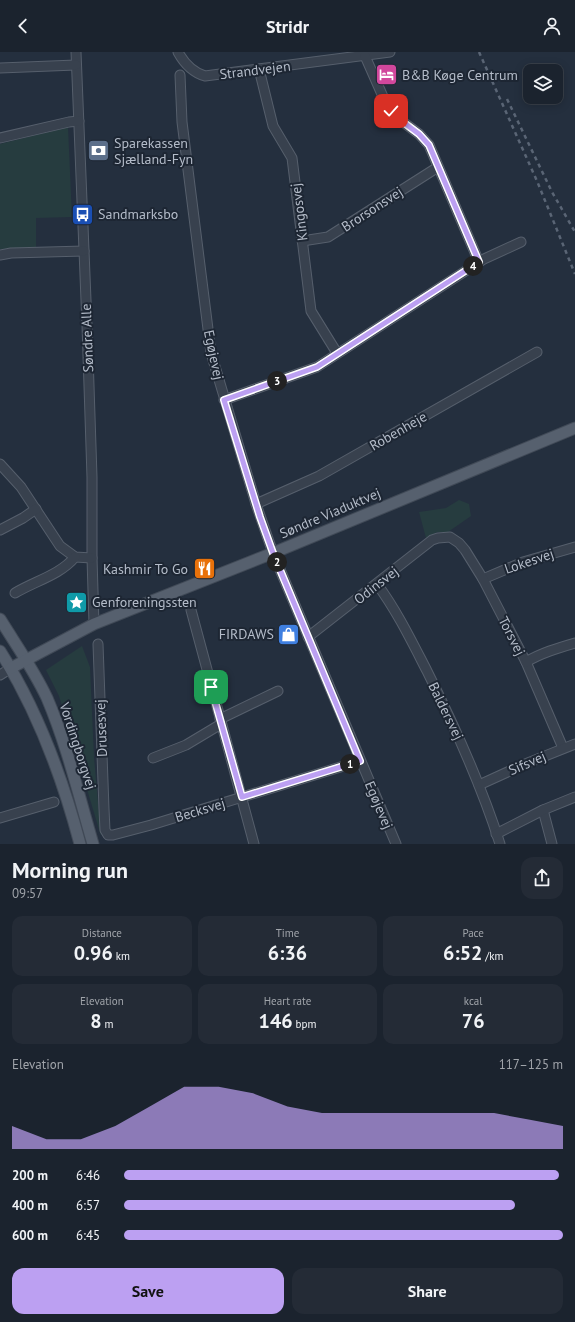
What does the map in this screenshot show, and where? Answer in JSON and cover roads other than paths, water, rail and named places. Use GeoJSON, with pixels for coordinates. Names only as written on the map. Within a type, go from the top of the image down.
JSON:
{"type":"FeatureCollection","features":[{"type":"Feature","properties":{"kind":"main road","name":"Søndre Viaduktvej"},"geometry":{"type":"LineString","coordinates":[[11,668],[94,624],[273,553],[575,428]]}},
{"type":"Feature","properties":{"kind":"main road","name":"Vordingborgvej"},"geometry":{"type":"LineString","coordinates":[[0,619],[39,682],[54,717],[66,750],[93,844]]}},
{"type":"Feature","properties":{"kind":"main road","name":"Vordingborgvej"},"geometry":{"type":"LineString","coordinates":[[0,651],[11,668],[40,725],[68,801],[80,844]]}},
{"type":"Feature","properties":{"kind":"street","name":"Søndre Alle"},"geometry":{"type":"LineString","coordinates":[[76,52],[92,477],[94,624]]}},
{"type":"Feature","properties":{"kind":"street","name":"Strandvejen"},"geometry":{"type":"LineString","coordinates":[[178,52],[182,60],[192,69],[205,76],[390,52]]}},
{"type":"Feature","properties":{"kind":"street"},"geometry":{"type":"LineString","coordinates":[[365,56],[388,108],[395,116],[419,134],[429,145],[479,262]]}},
{"type":"Feature","properties":{"kind":"street"},"geometry":{"type":"LineString","coordinates":[[0,68],[76,64]]}},
{"type":"Feature","properties":{"kind":"street","name":"Kingosvej"},"geometry":{"type":"LineString","coordinates":[[259,69],[273,126],[292,158],[311,311],[337,353]]}},
{"type":"Feature","properties":{"kind":"street","name":"Egøjevej"},"geometry":{"type":"LineString","coordinates":[[180,75],[182,122],[211,353],[224,400],[256,504],[273,553],[396,844]]}},
{"type":"Feature","properties":{"kind":"street"},"geometry":{"type":"LineString","coordinates":[[0,138],[79,121]]}},
{"type":"Feature","properties":{"kind":"street","name":"Brorsonsvej"},"geometry":{"type":"LineString","coordinates":[[302,241],[328,237],[438,167]]}},
{"type":"Feature","properties":{"kind":"street"},"geometry":{"type":"LineString","coordinates":[[224,400],[317,367],[479,262],[521,242]]}},
{"type":"Feature","properties":{"kind":"street"},"geometry":{"type":"LineString","coordinates":[[0,255],[11,253],[84,251]]}},
{"type":"Feature","properties":{"kind":"street","name":"Robenheje"},"geometry":{"type":"LineString","coordinates":[[256,504],[319,476],[537,352]]}},
{"type":"Feature","properties":{"kind":"street"},"geometry":{"type":"LineString","coordinates":[[0,464],[21,487],[60,546],[75,557],[92,558]]}},
{"type":"Feature","properties":{"kind":"street"},"geometry":{"type":"LineString","coordinates":[[0,530],[23,518],[36,509]]}},
{"type":"Feature","properties":{"kind":"street","name":"Torsvej"},"geometry":{"type":"LineString","coordinates":[[445,536],[454,539],[459,543],[483,578],[526,662],[563,748]]}},
{"type":"Feature","properties":{"kind":"street","name":"Odinsvej"},"geometry":{"type":"LineString","coordinates":[[308,637],[432,540],[445,536]]}},
{"type":"Feature","properties":{"kind":"street","name":"Lokesvej"},"geometry":{"type":"LineString","coordinates":[[483,578],[523,562],[575,547]]}},
{"type":"Feature","properties":{"kind":"street"},"geometry":{"type":"LineString","coordinates":[[15,593],[30,584],[59,571],[75,557]]}},
{"type":"Feature","properties":{"kind":"street","name":"Baldersvej"},"geometry":{"type":"LineString","coordinates":[[377,584],[418,654],[442,701],[479,785],[500,844]]}},
{"type":"Feature","properties":{"kind":"street"},"geometry":{"type":"LineString","coordinates":[[191,610],[254,844]]}},
{"type":"Feature","properties":{"kind":"street"},"geometry":{"type":"LineString","coordinates":[[526,662],[551,650],[575,643]]}},
{"type":"Feature","properties":{"kind":"street","name":"Drusesvej"},"geometry":{"type":"LineString","coordinates":[[98,644],[104,816],[105,830],[108,835]]}},
{"type":"Feature","properties":{"kind":"street"},"geometry":{"type":"LineString","coordinates":[[0,675],[11,668]]}},
{"type":"Feature","properties":{"kind":"street"},"geometry":{"type":"LineString","coordinates":[[153,758],[186,745],[221,721],[278,691]]}},
{"type":"Feature","properties":{"kind":"street","name":"Sifsvej"},"geometry":{"type":"LineString","coordinates":[[479,785],[525,764],[575,744]]}},
{"type":"Feature","properties":{"kind":"street","name":"Becksvej"},"geometry":{"type":"LineString","coordinates":[[108,835],[151,825],[360,761]]}},
{"type":"Feature","properties":{"kind":"street"},"geometry":{"type":"LineString","coordinates":[[496,834],[543,810],[575,797]]}},
{"type":"Feature","properties":{"kind":"street"},"geometry":{"type":"LineString","coordinates":[[0,818],[54,802]]}},
{"type":"Feature","properties":{"kind":"street"},"geometry":{"type":"LineString","coordinates":[[543,810],[552,844]]}},
{"type":"Feature","properties":{"kind":"railway"},"geometry":{"type":"LineString","coordinates":[[479,52],[537,181],[575,274]]}},
{"type":"Feature","properties":{"kind":"railway"},"geometry":{"type":"LineString","coordinates":[[507,99],[552,192],[575,232]]}},
{"type":"Feature","properties":{"kind":"place","name":"B&B Køge Centrum"},"geometry":{"type":"Point","coordinates":[387,75]}},
{"type":"Feature","properties":{"kind":"place","name":"Sparekassen Sjælland-Fyn"},"geometry":{"type":"Point","coordinates":[99,151]}},
{"type":"Feature","properties":{"kind":"place","name":"Sandmarksbo"},"geometry":{"type":"Point","coordinates":[83,214]}},
{"type":"Feature","properties":{"kind":"place","name":"Kashmir To Go"},"geometry":{"type":"Point","coordinates":[204,569]}},
{"type":"Feature","properties":{"kind":"place","name":"Genforeningssten"},"geometry":{"type":"Point","coordinates":[76,602]}},
{"type":"Feature","properties":{"kind":"place","name":"FIRDAWS"},"geometry":{"type":"Point","coordinates":[289,634]}}]}
